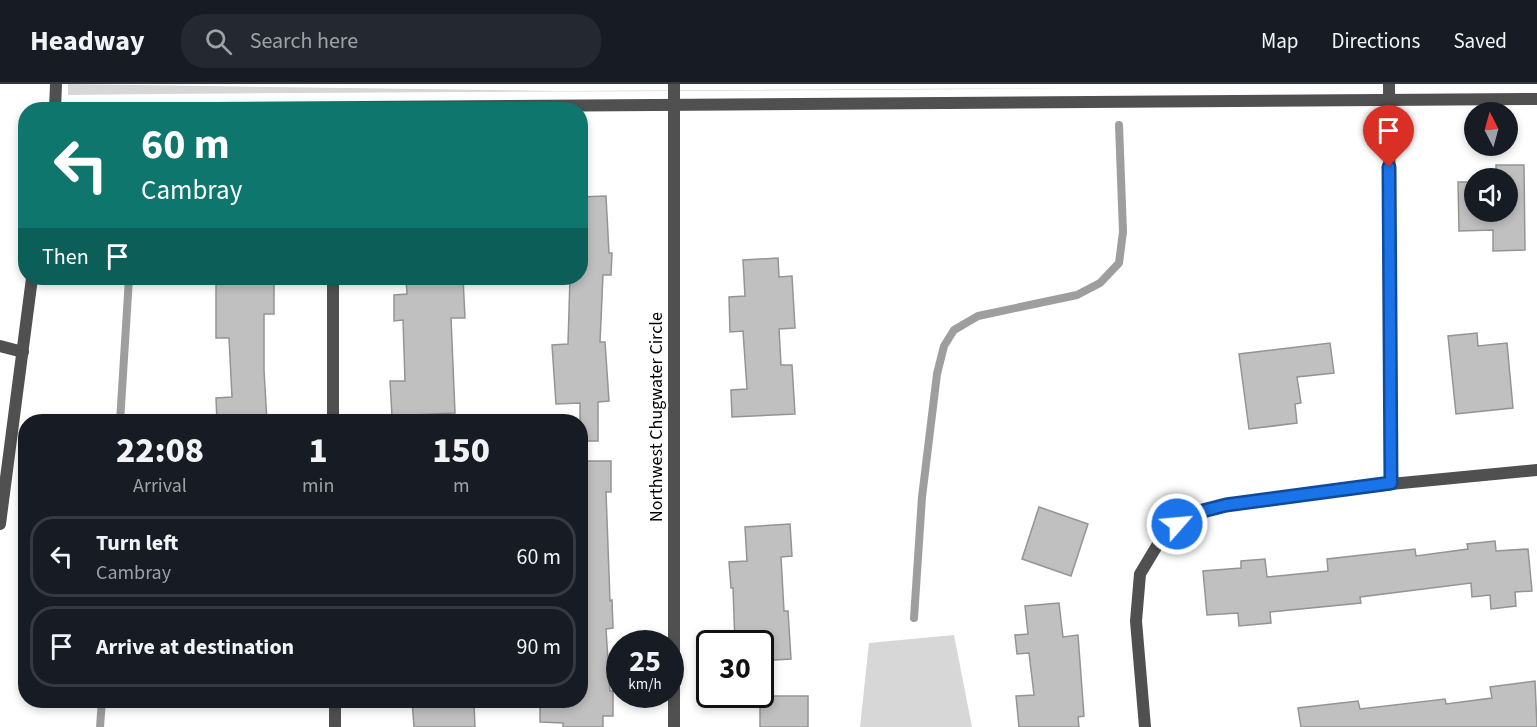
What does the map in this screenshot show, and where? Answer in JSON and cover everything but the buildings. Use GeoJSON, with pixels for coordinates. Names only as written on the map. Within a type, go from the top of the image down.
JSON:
{"type":"FeatureCollection","features":[{"type":"Feature","properties":{"kind":"street"},"geometry":{"type":"LineString","coordinates":[[55,102],[56,84]]}},
{"type":"Feature","properties":{"kind":"street","name":"Northwest Chugwater Circle"},"geometry":{"type":"LineString","coordinates":[[674,84],[674,727]]}},
{"type":"Feature","properties":{"kind":"street"},"geometry":{"type":"LineString","coordinates":[[1389,84],[1391,483]]}},
{"type":"Feature","properties":{"kind":"street"},"geometry":{"type":"LineString","coordinates":[[588,107],[1537,99]]}},
{"type":"Feature","properties":{"kind":"street"},"geometry":{"type":"LineString","coordinates":[[0,524],[3,473],[32,285]]}},
{"type":"Feature","properties":{"kind":"street"},"geometry":{"type":"LineString","coordinates":[[333,285],[333,414]]}},
{"type":"Feature","properties":{"kind":"street"},"geometry":{"type":"LineString","coordinates":[[0,345],[22,352]]}},
{"type":"Feature","properties":{"kind":"street"},"geometry":{"type":"LineString","coordinates":[[1145,727],[1136,621],[1140,574],[1164,534],[1191,514],[1226,505],[1391,483],[1537,470]]}},
{"type":"Feature","properties":{"kind":"street"},"geometry":{"type":"LineString","coordinates":[[334,708],[335,727]]}},
{"type":"Feature","properties":{"kind":"shaded area"},"geometry":{"type":"Polygon","coordinates":[[[68,84],[559,91],[1080,88],[68,95],[68,84]]]}},
{"type":"Feature","properties":{"kind":"shaded area"},"geometry":{"type":"Polygon","coordinates":[[[954,635],[972,727],[860,727],[869,643],[954,635]]]}},
{"type":"Feature","properties":{"kind":"waterway"},"geometry":{"type":"LineString","coordinates":[[914,618],[922,497],[937,374],[944,346],[954,330],[978,316],[1077,295],[1100,283],[1119,263],[1123,232],[1119,125]]}},
{"type":"Feature","properties":{"kind":"waterway"},"geometry":{"type":"LineString","coordinates":[[120,414],[129,285]]}},
{"type":"Feature","properties":{"kind":"waterway"},"geometry":{"type":"LineString","coordinates":[[100,727],[101,708]]}},
{"type":"Feature","properties":{"kind":"route"},"geometry":{"type":"LineString","coordinates":[[1177,524],[1191,514],[1226,505],[1391,483],[1389,167]]}}]}
